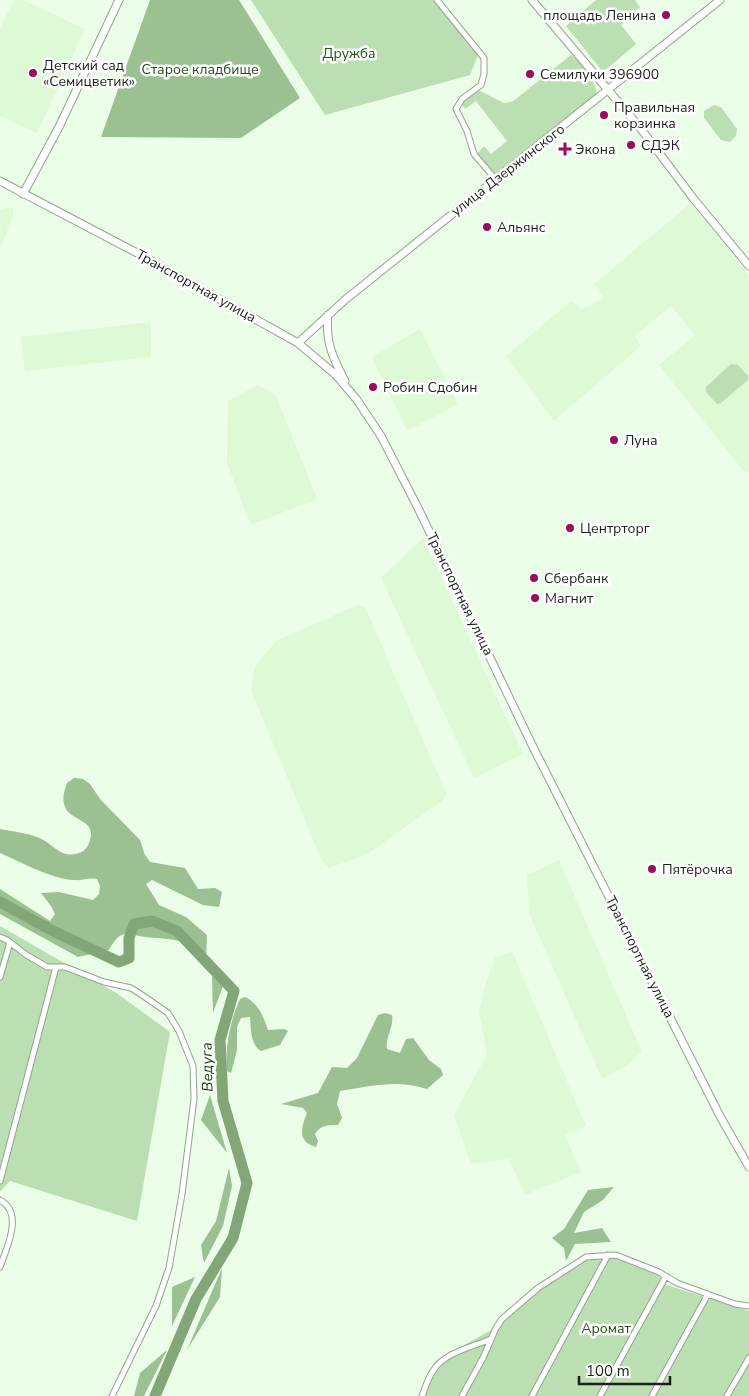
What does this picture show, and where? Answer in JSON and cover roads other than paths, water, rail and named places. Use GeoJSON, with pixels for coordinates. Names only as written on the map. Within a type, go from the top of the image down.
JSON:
{"type":"FeatureCollection","features":[{"type":"Feature","properties":{"kind":"main road"},"geometry":{"type":"LineString","coordinates":[[24,194],[59,127],[119,0]]}},
{"type":"Feature","properties":{"kind":"main road"},"geometry":{"type":"LineString","coordinates":[[532,0],[609,90],[749,266]]}},
{"type":"Feature","properties":{"kind":"main road","name":"улица Дзержинского"},"geometry":{"type":"LineString","coordinates":[[298,343],[346,299],[720,0]]}},
{"type":"Feature","properties":{"kind":"main road","name":"Транспортная улица"},"geometry":{"type":"LineString","coordinates":[[0,181],[139,254],[298,343],[336,375],[351,393],[381,436],[418,508],[533,747],[712,1100],[749,1167]]}},
{"type":"Feature","properties":{"kind":"main road"},"geometry":{"type":"LineString","coordinates":[[328,315],[326,330],[329,346],[351,393]]}},
{"type":"Feature","properties":{"kind":"street"},"geometry":{"type":"LineString","coordinates":[[437,0],[484,58],[484,74],[481,85],[462,99],[456,109],[467,131],[474,154],[496,180]]}},
{"type":"Feature","properties":{"kind":"street"},"geometry":{"type":"LineString","coordinates":[[0,937],[10,942],[36,962],[47,967],[64,967],[104,982],[131,988],[163,1009],[168,1013],[179,1031],[193,1066],[194,1099],[182,1194],[169,1268],[156,1306],[112,1396]]}},
{"type":"Feature","properties":{"kind":"street"},"geometry":{"type":"LineString","coordinates":[[0,977],[10,942]]}},
{"type":"Feature","properties":{"kind":"street"},"geometry":{"type":"LineString","coordinates":[[0,1180],[56,967]]}},
{"type":"Feature","properties":{"kind":"street"},"geometry":{"type":"LineString","coordinates":[[0,1200],[9,1207],[12,1213],[12,1231],[0,1267]]}},
{"type":"Feature","properties":{"kind":"street"},"geometry":{"type":"LineString","coordinates":[[532,1396],[608,1255]]}},
{"type":"Feature","properties":{"kind":"street"},"geometry":{"type":"LineString","coordinates":[[462,1396],[502,1319],[546,1282],[586,1257],[608,1255],[623,1257],[659,1272],[670,1280],[734,1304],[749,1306]]}},
{"type":"Feature","properties":{"kind":"street"},"geometry":{"type":"LineString","coordinates":[[600,1396],[666,1276]]}},
{"type":"Feature","properties":{"kind":"street"},"geometry":{"type":"LineString","coordinates":[[652,1396],[708,1294]]}},
{"type":"Feature","properties":{"kind":"street"},"geometry":{"type":"LineString","coordinates":[[422,1396],[433,1371],[439,1363],[446,1358],[492,1338]]}},
{"type":"Feature","properties":{"kind":"street"},"geometry":{"type":"LineString","coordinates":[[727,1396],[749,1358]]}},
{"type":"Feature","properties":{"kind":"waterway","name":"Ведуга"},"geometry":{"type":"LineString","coordinates":[[0,902],[53,931],[119,962],[129,958],[129,938],[134,924],[152,921],[177,931],[234,991],[220,1040],[223,1101],[247,1183],[233,1238],[196,1299],[155,1396]]}},
{"type":"Feature","properties":{"kind":"place","name":"площадь Ленина"},"geometry":{"type":"Point","coordinates":[666,15]}},
{"type":"Feature","properties":{"kind":"place","name":"Детский сад «Семицветик»"},"geometry":{"type":"Point","coordinates":[33,73]}},
{"type":"Feature","properties":{"kind":"place","name":"Семилуки 396900"},"geometry":{"type":"Point","coordinates":[530,74]}},
{"type":"Feature","properties":{"kind":"place","name":"Правильная корзинка"},"geometry":{"type":"Point","coordinates":[604,115]}},
{"type":"Feature","properties":{"kind":"place","name":"СДЭК"},"geometry":{"type":"Point","coordinates":[631,145]}},
{"type":"Feature","properties":{"kind":"place","name":"Экона"},"geometry":{"type":"Point","coordinates":[565,149]}},
{"type":"Feature","properties":{"kind":"place","name":"Альянс"},"geometry":{"type":"Point","coordinates":[487,227]}},
{"type":"Feature","properties":{"kind":"place","name":"Робин Сдобин"},"geometry":{"type":"Point","coordinates":[373,387]}},
{"type":"Feature","properties":{"kind":"place","name":"Луна"},"geometry":{"type":"Point","coordinates":[614,440]}},
{"type":"Feature","properties":{"kind":"place","name":"Центрторг"},"geometry":{"type":"Point","coordinates":[570,528]}},
{"type":"Feature","properties":{"kind":"place","name":"Сбербанк"},"geometry":{"type":"Point","coordinates":[534,578]}},
{"type":"Feature","properties":{"kind":"place","name":"Магнит"},"geometry":{"type":"Point","coordinates":[535,598]}},
{"type":"Feature","properties":{"kind":"place","name":"Пятёрочка"},"geometry":{"type":"Point","coordinates":[652,869]}},
{"type":"Feature","properties":{"kind":"park label","name":"Дружба"},"geometry":{"type":"Point","coordinates":[349,53]}},
{"type":"Feature","properties":{"kind":"park label","name":"Старое кладбище"},"geometry":{"type":"Point","coordinates":[200,69]}},
{"type":"Feature","properties":{"kind":"park label","name":"Аромат"},"geometry":{"type":"Point","coordinates":[606,1328]}}]}
